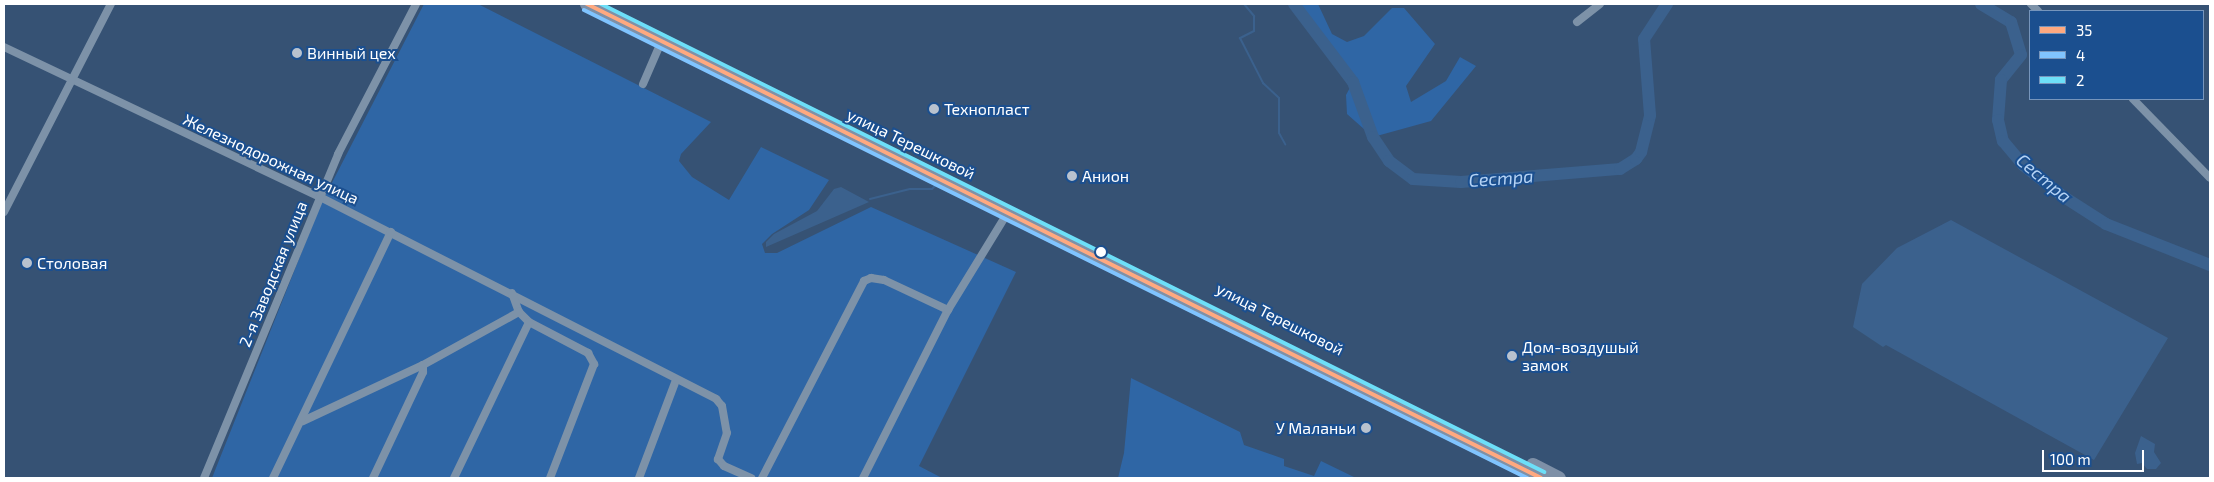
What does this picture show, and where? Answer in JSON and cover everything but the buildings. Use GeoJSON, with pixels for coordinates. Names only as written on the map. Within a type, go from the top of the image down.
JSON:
{"type":"FeatureCollection","features":[{"type":"Feature","properties":{"kind":"highway","name":"улица Терешковой"},"geometry":{"type":"LineString","coordinates":[[587,4],[1541,478]]}},
{"type":"Feature","properties":{"kind":"highway","name":"улица Терешковой"},"geometry":{"type":"LineString","coordinates":[[608,4],[1559,478]]}},
{"type":"Feature","properties":{"kind":"street"},"geometry":{"type":"LineString","coordinates":[[4,212],[70,79],[111,4]]}},
{"type":"Feature","properties":{"kind":"street","name":"2-я Заводская улица"},"geometry":{"type":"LineString","coordinates":[[204,478],[320,197],[416,4]]}},
{"type":"Feature","properties":{"kind":"street"},"geometry":{"type":"LineString","coordinates":[[1578,22],[1600,4]]}},
{"type":"Feature","properties":{"kind":"street"},"geometry":{"type":"LineString","coordinates":[[643,84],[662,40]]}},
{"type":"Feature","properties":{"kind":"street","name":"Железнодорожная улица"},"geometry":{"type":"LineString","coordinates":[[4,47],[391,232],[716,399],[722,406],[727,433],[718,459],[724,466],[751,478]]}},
{"type":"Feature","properties":{"kind":"street"},"geometry":{"type":"LineString","coordinates":[[2134,100],[2210,178]]}},
{"type":"Feature","properties":{"kind":"street"},"geometry":{"type":"LineString","coordinates":[[863,478],[948,310],[1008,212]]}},
{"type":"Feature","properties":{"kind":"street"},"geometry":{"type":"LineString","coordinates":[[273,478],[303,421],[391,232]]}},
{"type":"Feature","properties":{"kind":"street"},"geometry":{"type":"LineString","coordinates":[[762,478],[864,281],[871,278],[884,280],[948,310]]}},
{"type":"Feature","properties":{"kind":"street"},"geometry":{"type":"LineString","coordinates":[[512,293],[520,312],[529,322],[588,353],[594,364],[550,478]]}},
{"type":"Feature","properties":{"kind":"street"},"geometry":{"type":"LineString","coordinates":[[303,421],[423,365],[520,312]]}},
{"type":"Feature","properties":{"kind":"street"},"geometry":{"type":"LineString","coordinates":[[454,478],[529,322]]}},
{"type":"Feature","properties":{"kind":"street"},"geometry":{"type":"LineString","coordinates":[[373,478],[423,372],[423,365]]}},
{"type":"Feature","properties":{"kind":"street"},"geometry":{"type":"LineString","coordinates":[[639,478],[676,380]]}},
{"type":"Feature","properties":{"kind":"shaded area"},"geometry":{"type":"Polygon","coordinates":[[[424,4],[478,4],[711,122],[681,154],[679,161],[692,177],[729,200],[761,147],[829,180],[809,210],[772,234],[762,244],[765,253],[777,253],[871,207],[1016,272],[919,466],[942,478],[212,478],[320,206],[424,4]]]}},
{"type":"Feature","properties":{"kind":"shaded area"},"geometry":{"type":"Polygon","coordinates":[[[1294,4],[1318,4],[1332,34],[1347,42],[1364,36],[1392,8],[1404,8],[1435,44],[1406,86],[1411,102],[1446,81],[1460,57],[1476,66],[1431,121],[1373,137],[1347,114],[1346,95],[1353,82],[1294,4]]]}},
{"type":"Feature","properties":{"kind":"shaded area"},"geometry":{"type":"Polygon","coordinates":[[[841,187],[869,202],[766,247],[766,242],[774,234],[817,211],[834,189],[841,187]]]}},
{"type":"Feature","properties":{"kind":"shaded area"},"geometry":{"type":"Polygon","coordinates":[[[1951,220],[2168,338],[2094,460],[1886,345],[1883,347],[1853,327],[1862,284],[1897,248],[1951,220]]]}},
{"type":"Feature","properties":{"kind":"shaded area"},"geometry":{"type":"Polygon","coordinates":[[[1131,378],[1240,432],[1244,445],[1284,459],[1284,466],[1314,476],[1321,461],[1356,478],[1118,478],[1124,453],[1131,378]]]}},
{"type":"Feature","properties":{"kind":"shaded area"},"geometry":{"type":"Polygon","coordinates":[[[2141,436],[2155,444],[2154,452],[2161,463],[2156,469],[2147,469],[2142,463],[2137,464],[2135,453],[2141,436]]]}},
{"type":"Feature","properties":{"kind":"waterway"},"geometry":{"type":"LineString","coordinates":[[1244,4],[1254,16],[1254,31],[1240,38],[1263,83],[1279,98],[1279,133],[1285,144]]}},
{"type":"Feature","properties":{"kind":"waterway","name":"Сестра"},"geometry":{"type":"LineString","coordinates":[[1294,4],[1353,82],[1373,137],[1389,161],[1413,179],[1461,182],[1620,169],[1636,159],[1641,152],[1650,115],[1644,39],[1667,4]]}},
{"type":"Feature","properties":{"kind":"waterway","name":"Сестра"},"geometry":{"type":"LineString","coordinates":[[1981,4],[2011,22],[2021,55],[2001,80],[1998,120],[2003,141],[2023,165],[2064,197],[2106,224],[2210,265]]}},
{"type":"Feature","properties":{"kind":"waterway"},"geometry":{"type":"LineString","coordinates":[[870,199],[910,189],[932,189],[936,185]]}},
{"type":"Feature","properties":{"kind":"transit line","name":"35"},"geometry":{"type":"LineString","coordinates":[[587,4],[1541,478]]}},
{"type":"Feature","properties":{"kind":"transit line","name":"2"},"geometry":{"type":"LineString","coordinates":[[601,4],[1544,472]]}},
{"type":"Feature","properties":{"kind":"transit line","name":"4"},"geometry":{"type":"LineString","coordinates":[[584,10],[1527,478]]}},
{"type":"Feature","properties":{"kind":"place","name":"Винный цех"},"geometry":{"type":"Point","coordinates":[297,53]}},
{"type":"Feature","properties":{"kind":"place","name":"Технопласт"},"geometry":{"type":"Point","coordinates":[934,109]}},
{"type":"Feature","properties":{"kind":"place","name":"Анион"},"geometry":{"type":"Point","coordinates":[1072,176]}},
{"type":"Feature","properties":{"kind":"place","name":"Столовая"},"geometry":{"type":"Point","coordinates":[27,263]}},
{"type":"Feature","properties":{"kind":"place","name":"Дом-воздушый замок"},"geometry":{"type":"Point","coordinates":[1512,356]}},
{"type":"Feature","properties":{"kind":"place","name":"У Маланьи"},"geometry":{"type":"Point","coordinates":[1366,428]}}]}
